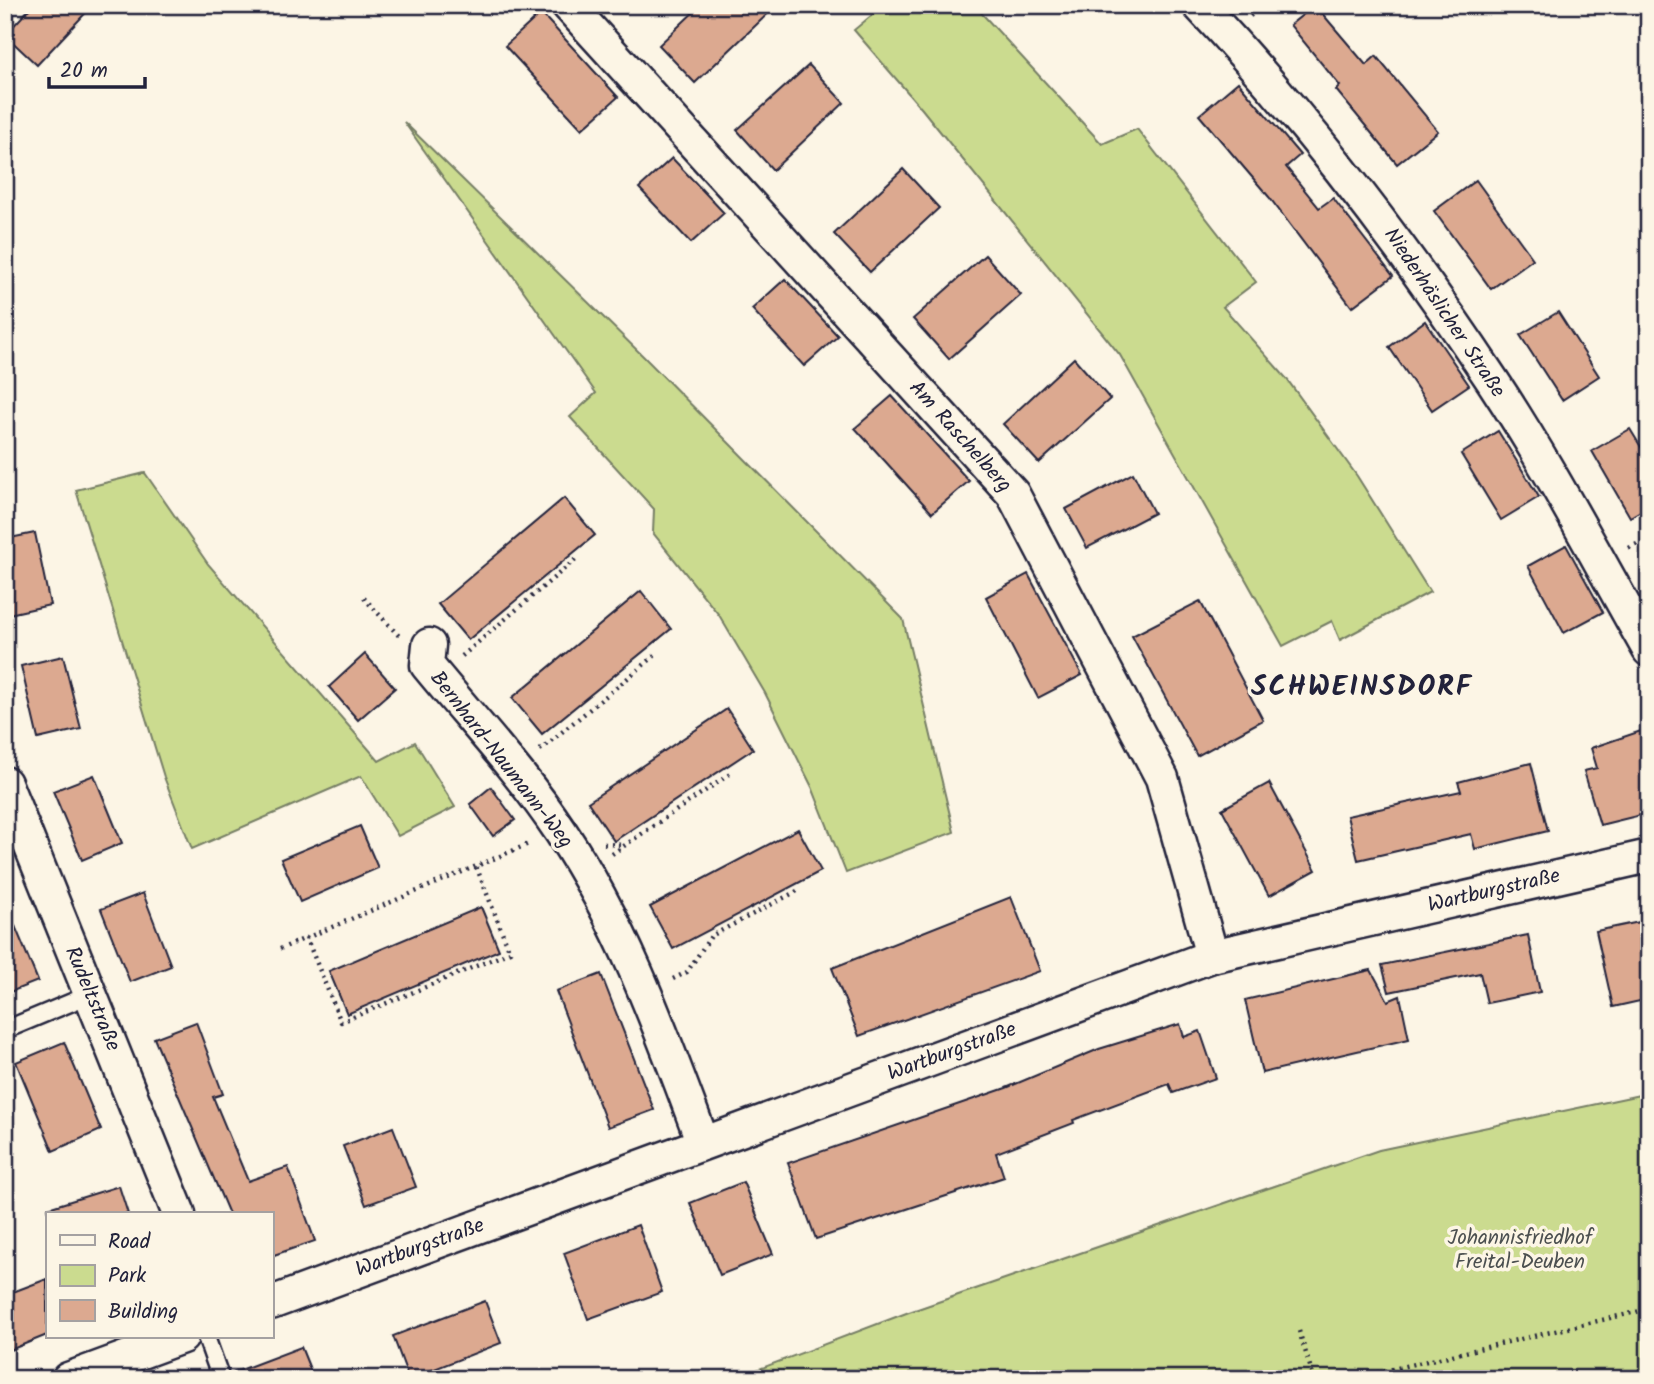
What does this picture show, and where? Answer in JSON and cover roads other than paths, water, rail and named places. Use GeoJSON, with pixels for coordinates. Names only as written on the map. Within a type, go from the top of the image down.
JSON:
{"type":"FeatureCollection","features":[{"type":"Feature","properties":{"kind":"street","name":"Am Raschelberg"},"geometry":{"type":"LineString","coordinates":[[568,5],[1013,494],[1162,778],[1212,956]]}},
{"type":"Feature","properties":{"kind":"street","name":"Niederhäslicher Straße"},"geometry":{"type":"LineString","coordinates":[[1199,5],[1289,105],[1399,244],[1493,382],[1649,650]]}},
{"type":"Feature","properties":{"kind":"street","name":"Bernhard-Naumann-Weg"},"geometry":{"type":"LineString","coordinates":[[431,662],[560,831],[626,949],[646,993],[703,1143]]}},
{"type":"Feature","properties":{"kind":"street","name":"Rudeltstraße"},"geometry":{"type":"LineString","coordinates":[[5,783],[178,1212]]}},
{"type":"Feature","properties":{"kind":"street","name":"Wartburgstraße"},"geometry":{"type":"LineString","coordinates":[[273,1302],[1212,956],[1649,856]]}},
{"type":"Feature","properties":{"kind":"street"},"geometry":{"type":"LineString","coordinates":[[68,1379],[179,1338]]}},
{"type":"Feature","properties":{"kind":"lane"},"geometry":{"type":"LineString","coordinates":[[5,1030],[89,995]]}},
{"type":"Feature","properties":{"kind":"lane"},"geometry":{"type":"LineString","coordinates":[[206,1338],[221,1379]]}},
{"type":"Feature","properties":{"kind":"district","name":"SCHWEINSDORF"},"geometry":{"type":"Point","coordinates":[1362,687]}},
{"type":"Feature","properties":{"kind":"park label","name":"Johannisfriedhof Freital-Deuben"},"geometry":{"type":"Point","coordinates":[1520,1250]}}]}
